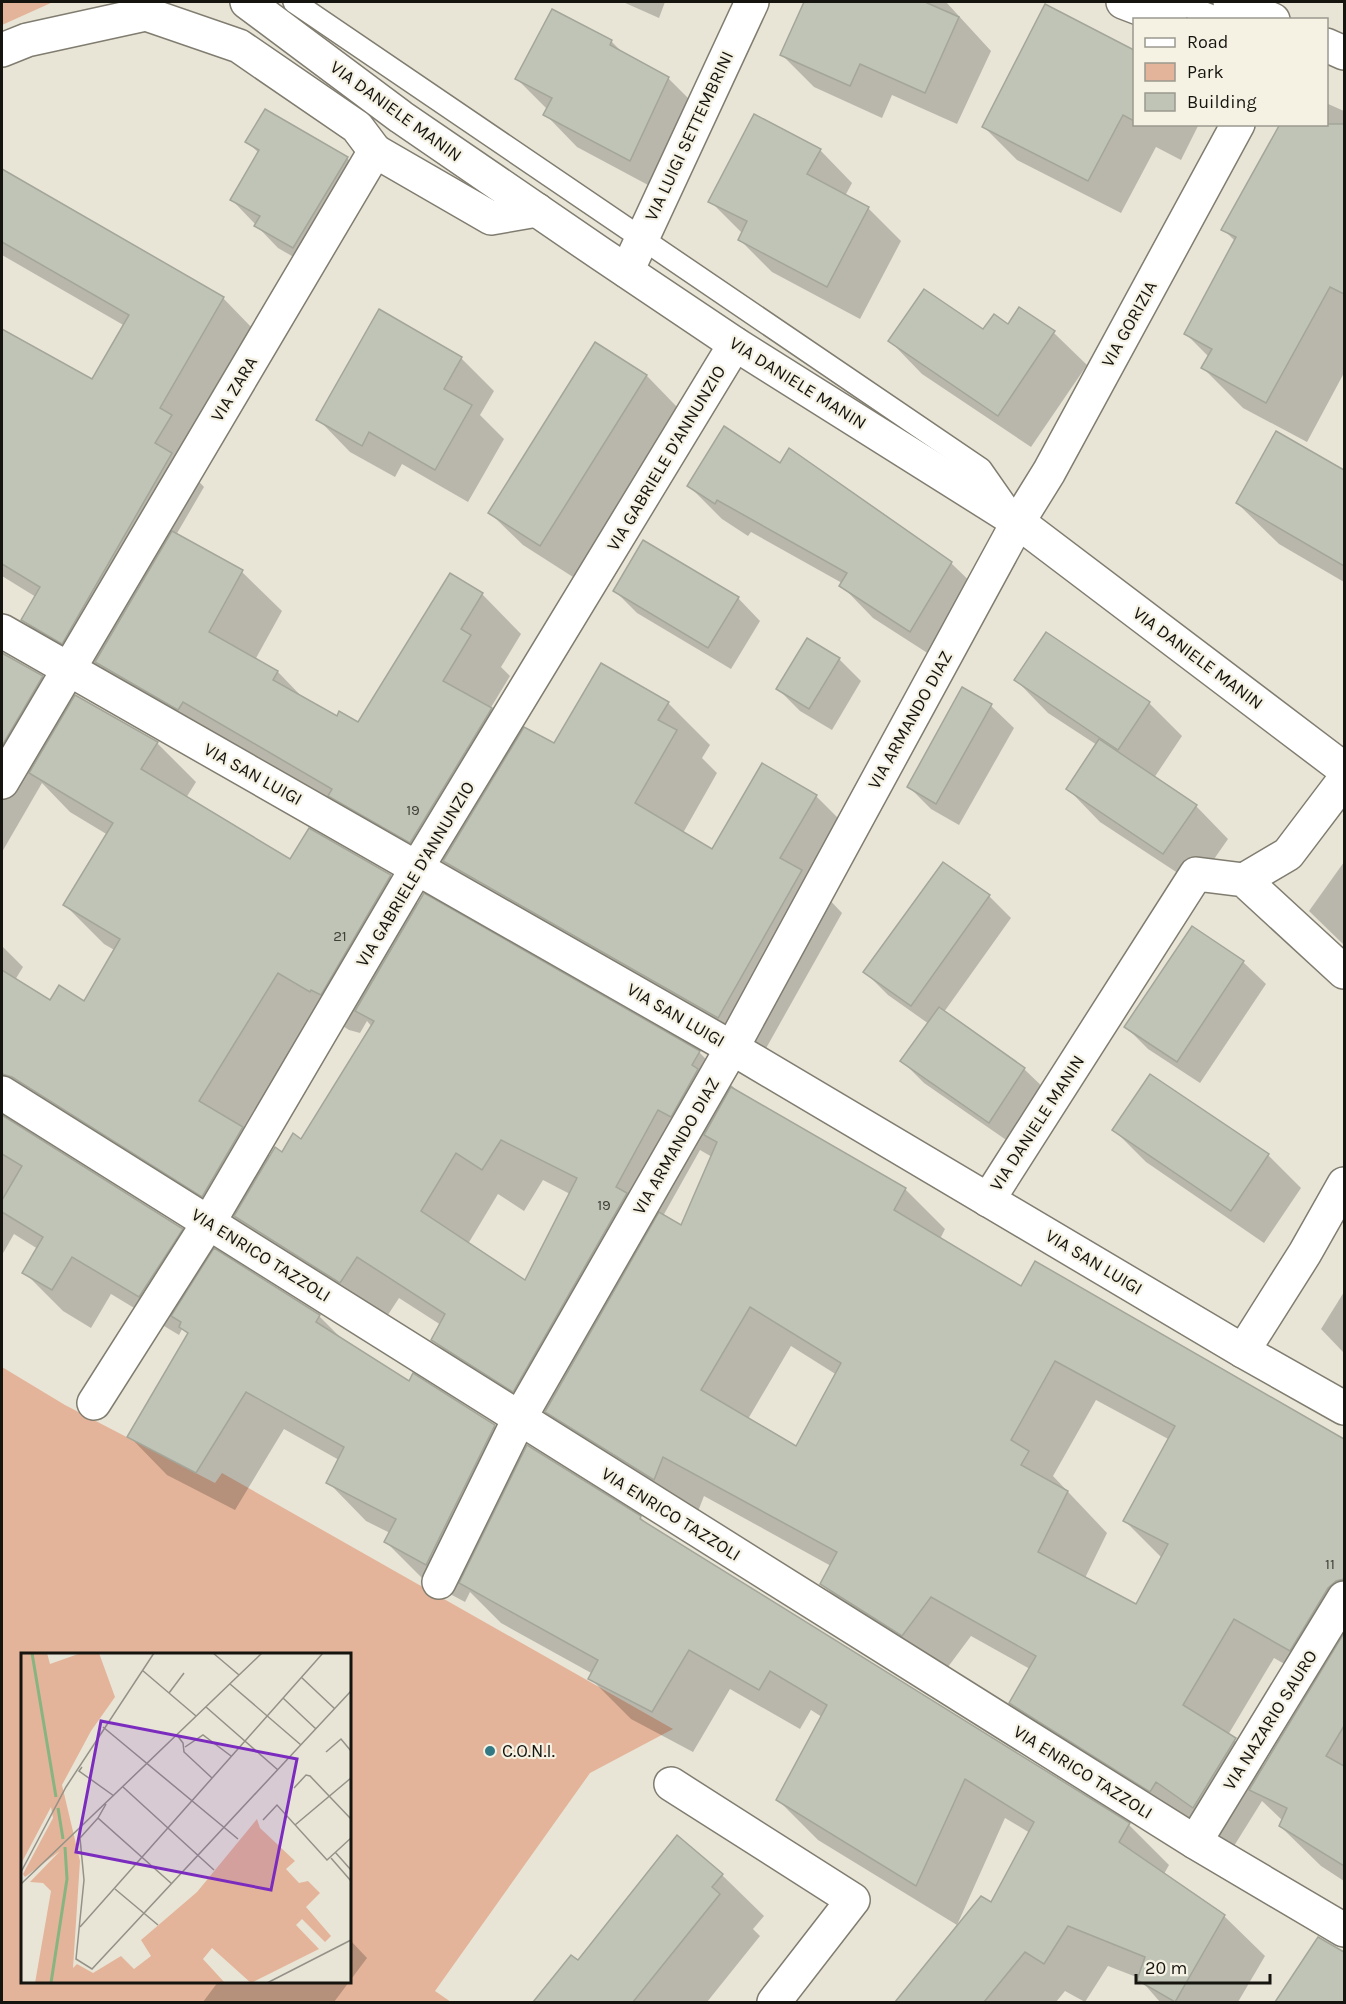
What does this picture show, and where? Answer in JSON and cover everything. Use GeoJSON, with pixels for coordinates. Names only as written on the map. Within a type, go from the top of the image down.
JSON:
{"type":"FeatureCollection","features":[{"type":"Feature","properties":{"kind":"street","name":"VIA DANIELE MANIN"},"geometry":{"type":"LineString","coordinates":[[247,2],[401,117],[735,344],[1018,522],[1344,770]]}},
{"type":"Feature","properties":{"kind":"street","name":"VIA LUIGI SETTEMBRINI"},"geometry":{"type":"LineString","coordinates":[[627,271],[752,2]]}},
{"type":"Feature","properties":{"kind":"street"},"geometry":{"type":"LineString","coordinates":[[1123,2],[1165,18]]}},
{"type":"Feature","properties":{"kind":"street"},"geometry":{"type":"LineString","coordinates":[[1230,2],[1268,18]]}},
{"type":"Feature","properties":{"kind":"street"},"geometry":{"type":"LineString","coordinates":[[2,50],[27,40],[146,14],[239,46],[357,127],[375,151],[491,218],[537,210]]}},
{"type":"Feature","properties":{"kind":"street"},"geometry":{"type":"LineString","coordinates":[[1328,46],[1344,53]]}},
{"type":"Feature","properties":{"kind":"street","name":"VIA GORIZIA"},"geometry":{"type":"LineString","coordinates":[[1018,522],[1049,472],[1237,126]]}},
{"type":"Feature","properties":{"kind":"street","name":"VIA ZARA"},"geometry":{"type":"LineString","coordinates":[[2,782],[375,151]]}},
{"type":"Feature","properties":{"kind":"street","name":"VIA GABRIELE D'ANNUNZIO"},"geometry":{"type":"LineString","coordinates":[[94,1403],[209,1222],[418,866],[735,344]]}},
{"type":"Feature","properties":{"kind":"street","name":"VIA ARMANDO DIAZ"},"geometry":{"type":"LineString","coordinates":[[439,1582],[519,1419],[732,1048],[1018,522]]}},
{"type":"Feature","properties":{"kind":"street","name":"VIA SAN LUIGI"},"geometry":{"type":"LineString","coordinates":[[2,631],[67,670],[418,866],[732,1048],[1243,1351],[1344,1408]]}},
{"type":"Feature","properties":{"kind":"street"},"geometry":{"type":"LineString","coordinates":[[1344,780],[1288,854],[1244,880],[1344,972]]}},
{"type":"Feature","properties":{"kind":"street","name":"VIA DANIELE MANIN"},"geometry":{"type":"LineString","coordinates":[[988,1200],[1197,874],[1244,880]]}},
{"type":"Feature","properties":{"kind":"street","name":"VIA ENRICO TAZZOLI"},"geometry":{"type":"LineString","coordinates":[[2,1093],[1195,1842],[1344,1930]]}},
{"type":"Feature","properties":{"kind":"street"},"geometry":{"type":"LineString","coordinates":[[1243,1351],[1305,1253],[1344,1184]]}},
{"type":"Feature","properties":{"kind":"street","name":"VIA NAZARIO SAURO"},"geometry":{"type":"LineString","coordinates":[[1195,1842],[1344,1598]]}},
{"type":"Feature","properties":{"kind":"street"},"geometry":{"type":"LineString","coordinates":[[671,1784],[853,1900],[774,2002]]}},
{"type":"Feature","properties":{"kind":"lane"},"geometry":{"type":"LineString","coordinates":[[294,2],[981,469],[1018,522]]}},
{"type":"Feature","properties":{"kind":"lane"},"geometry":{"type":"LineString","coordinates":[[1176,2],[1218,18]]}},
{"type":"Feature","properties":{"kind":"green space"},"geometry":{"type":"Polygon","coordinates":[[[2,2],[53,2],[2,25],[2,2]]]}},
{"type":"Feature","properties":{"kind":"green space","name":"C.O.N.I."},"geometry":{"type":"Polygon","coordinates":[[[2,1367],[65,1405],[215,1483],[222,1473],[673,1729],[590,1773],[435,1991],[451,2002],[2,2002],[2,1367]]]}},
{"type":"Feature","properties":{"kind":"building"},"geometry":{"type":"Polygon","coordinates":[[[804,2],[925,2],[959,17],[925,93],[860,64],[850,86],[780,55],[804,2]]]}},
{"type":"Feature","properties":{"kind":"building"},"geometry":{"type":"Polygon","coordinates":[[[1045,4],[1133,49],[1133,120],[1123,115],[1088,181],[982,127],[1045,4]]]}},
{"type":"Feature","properties":{"kind":"building"},"geometry":{"type":"Polygon","coordinates":[[[552,9],[612,40],[610,45],[669,77],[630,161],[543,115],[552,98],[515,79],[552,9]]]}},
{"type":"Feature","properties":{"kind":"building"},"geometry":{"type":"Polygon","coordinates":[[[265,109],[348,157],[293,248],[254,226],[260,216],[230,200],[259,150],[245,142],[265,109]]]}},
{"type":"Feature","properties":{"kind":"building"},"geometry":{"type":"Polygon","coordinates":[[[754,114],[821,149],[807,174],[869,207],[827,287],[738,240],[747,221],[708,202],[754,114]]]}},
{"type":"Feature","properties":{"kind":"building"},"geometry":{"type":"Polygon","coordinates":[[[1344,124],[1344,294],[1330,287],[1266,403],[1201,368],[1212,349],[1184,334],[1236,237],[1221,230],[1279,126],[1344,124]]]}},
{"type":"Feature","properties":{"kind":"building"},"geometry":{"type":"Polygon","coordinates":[[[2,169],[224,297],[160,408],[172,415],[155,443],[172,453],[62,644],[21,620],[40,587],[2,564],[2,329],[92,379],[129,315],[2,242],[2,169]]]}},
{"type":"Feature","properties":{"kind":"building"},"geometry":{"type":"Polygon","coordinates":[[[924,289],[983,329],[994,314],[1008,324],[1019,307],[1055,331],[998,416],[888,341],[924,289]]]}},
{"type":"Feature","properties":{"kind":"building"},"geometry":{"type":"Polygon","coordinates":[[[379,309],[462,357],[444,389],[472,405],[435,470],[369,432],[362,446],[316,420],[379,309]]]}},
{"type":"Feature","properties":{"kind":"building"},"geometry":{"type":"Polygon","coordinates":[[[595,342],[647,375],[540,546],[488,513],[595,342]]]}},
{"type":"Feature","properties":{"kind":"building"},"geometry":{"type":"Polygon","coordinates":[[[724,426],[780,463],[789,448],[952,562],[910,632],[839,586],[847,573],[717,500],[715,504],[687,486],[724,426]]]}},
{"type":"Feature","properties":{"kind":"building"},"geometry":{"type":"Polygon","coordinates":[[[1276,431],[1344,470],[1344,566],[1236,503],[1276,431]]]}},
{"type":"Feature","properties":{"kind":"building"},"geometry":{"type":"Polygon","coordinates":[[[172,531],[243,570],[209,632],[278,671],[273,680],[337,716],[339,711],[358,722],[450,573],[483,593],[461,629],[471,635],[443,681],[492,708],[410,843],[328,796],[332,789],[183,702],[178,710],[95,662],[172,531]]]}},
{"type":"Feature","properties":{"kind":"building"},"geometry":{"type":"Polygon","coordinates":[[[643,540],[739,597],[708,648],[613,591],[643,540]]]}},
{"type":"Feature","properties":{"kind":"building"},"geometry":{"type":"Polygon","coordinates":[[[1046,632],[1150,702],[1118,750],[1014,680],[1046,632]]]}},
{"type":"Feature","properties":{"kind":"building"},"geometry":{"type":"Polygon","coordinates":[[[807,638],[840,658],[809,709],[776,689],[807,638]]]}},
{"type":"Feature","properties":{"kind":"building"},"geometry":{"type":"Polygon","coordinates":[[[2,653],[43,676],[2,746],[2,653]]]}},
{"type":"Feature","properties":{"kind":"building"},"geometry":{"type":"Polygon","coordinates":[[[601,663],[669,702],[658,720],[677,730],[635,803],[712,849],[762,763],[817,795],[780,858],[802,870],[718,1018],[443,861],[524,727],[554,743],[601,663]]]}},
{"type":"Feature","properties":{"kind":"building"},"geometry":{"type":"Polygon","coordinates":[[[962,687],[992,704],[936,804],[907,787],[962,687]]]}},
{"type":"Feature","properties":{"kind":"building"},"geometry":{"type":"Polygon","coordinates":[[[75,695],[158,742],[141,769],[290,859],[309,828],[391,875],[321,995],[311,990],[310,992],[278,973],[199,1101],[243,1127],[202,1197],[12,1077],[2,1074],[2,970],[50,1000],[59,985],[84,1001],[120,939],[63,905],[113,823],[29,773],[75,695]]]}},
{"type":"Feature","properties":{"kind":"building"},"geometry":{"type":"Polygon","coordinates":[[[1099,739],[1197,805],[1163,854],[1066,789],[1099,739]]]}},
{"type":"Feature","properties":{"kind":"building"},"geometry":{"type":"Polygon","coordinates":[[[943,862],[990,895],[911,1006],[863,972],[943,862]]]}},
{"type":"Feature","properties":{"kind":"building"},"geometry":{"type":"Polygon","coordinates":[[[424,893],[700,1051],[692,1065],[698,1069],[671,1117],[658,1110],[616,1187],[627,1193],[513,1392],[431,1340],[445,1314],[357,1257],[340,1283],[234,1216],[275,1147],[282,1152],[293,1133],[301,1139],[374,1021],[355,1011],[424,893]],[[501,1140],[482,1170],[456,1153],[421,1211],[525,1280],[577,1178],[501,1140]]]}},
{"type":"Feature","properties":{"kind":"building"},"geometry":{"type":"Polygon","coordinates":[[[1192,926],[1244,961],[1177,1062],[1124,1027],[1192,926]]]}},
{"type":"Feature","properties":{"kind":"building"},"geometry":{"type":"Polygon","coordinates":[[[939,1007],[1025,1068],[989,1123],[900,1061],[939,1007]]]}},
{"type":"Feature","properties":{"kind":"building"},"geometry":{"type":"Polygon","coordinates":[[[1150,1074],[1269,1154],[1231,1211],[1112,1130],[1150,1074]]]}},
{"type":"Feature","properties":{"kind":"building"},"geometry":{"type":"Polygon","coordinates":[[[731,1087],[906,1188],[894,1210],[1021,1286],[1035,1261],[1344,1439],[1344,1579],[1336,1581],[1328,1588],[1290,1651],[1234,1619],[1183,1705],[1236,1738],[1193,1808],[1156,1782],[1150,1792],[1009,1703],[1036,1656],[931,1597],[902,1636],[820,1584],[837,1552],[663,1457],[654,1480],[545,1412],[659,1212],[681,1225],[717,1142],[704,1135],[731,1087]],[[750,1307],[701,1390],[796,1446],[841,1363],[750,1307]],[[1055,1361],[1011,1440],[1029,1451],[1021,1465],[1068,1491],[1038,1552],[1136,1604],[1168,1544],[1123,1521],[1175,1426],[1055,1361]]]}},
{"type":"Feature","properties":{"kind":"building"},"geometry":{"type":"Polygon","coordinates":[[[2,1115],[183,1229],[139,1297],[72,1257],[52,1290],[22,1273],[43,1237],[2,1212],[2,1200],[22,1166],[2,1154],[2,1115]]]}},
{"type":"Feature","properties":{"kind":"building"},"geometry":{"type":"Polygon","coordinates":[[[214,1248],[320,1315],[316,1322],[409,1381],[413,1373],[495,1425],[426,1565],[384,1542],[396,1519],[326,1483],[344,1447],[246,1392],[196,1473],[127,1437],[188,1333],[179,1327],[181,1322],[171,1316],[214,1248]]]}},
{"type":"Feature","properties":{"kind":"building"},"geometry":{"type":"Polygon","coordinates":[[[527,1445],[641,1516],[640,1519],[1130,1823],[1119,1842],[1225,1915],[1175,2002],[1137,1980],[1145,1957],[1068,1926],[1044,1964],[1025,1952],[984,2002],[895,2002],[981,1896],[991,1902],[1034,1822],[965,1779],[916,1886],[776,1800],[827,1705],[770,1671],[759,1690],[689,1650],[652,1712],[588,1679],[598,1660],[459,1583],[527,1445]]]}},
{"type":"Feature","properties":{"kind":"building"},"geometry":{"type":"Polygon","coordinates":[[[1344,1633],[1344,1726],[1326,1756],[1344,1766],[1344,1866],[1279,1826],[1287,1808],[1249,1790],[1344,1633]]]}},
{"type":"Feature","properties":{"kind":"building"},"geometry":{"type":"Polygon","coordinates":[[[677,1835],[723,1874],[712,1887],[720,1894],[633,2002],[533,2002],[571,1955],[578,1960],[677,1835]]]}},
{"type":"Feature","properties":{"kind":"building"},"geometry":{"type":"Polygon","coordinates":[[[1318,1937],[1344,1952],[1344,2002],[1275,2002],[1318,1937]]]}},
{"type":"Feature","properties":{"kind":"place","name":"C.O.N.I."},"geometry":{"type":"Point","coordinates":[490,1751]}}]}
